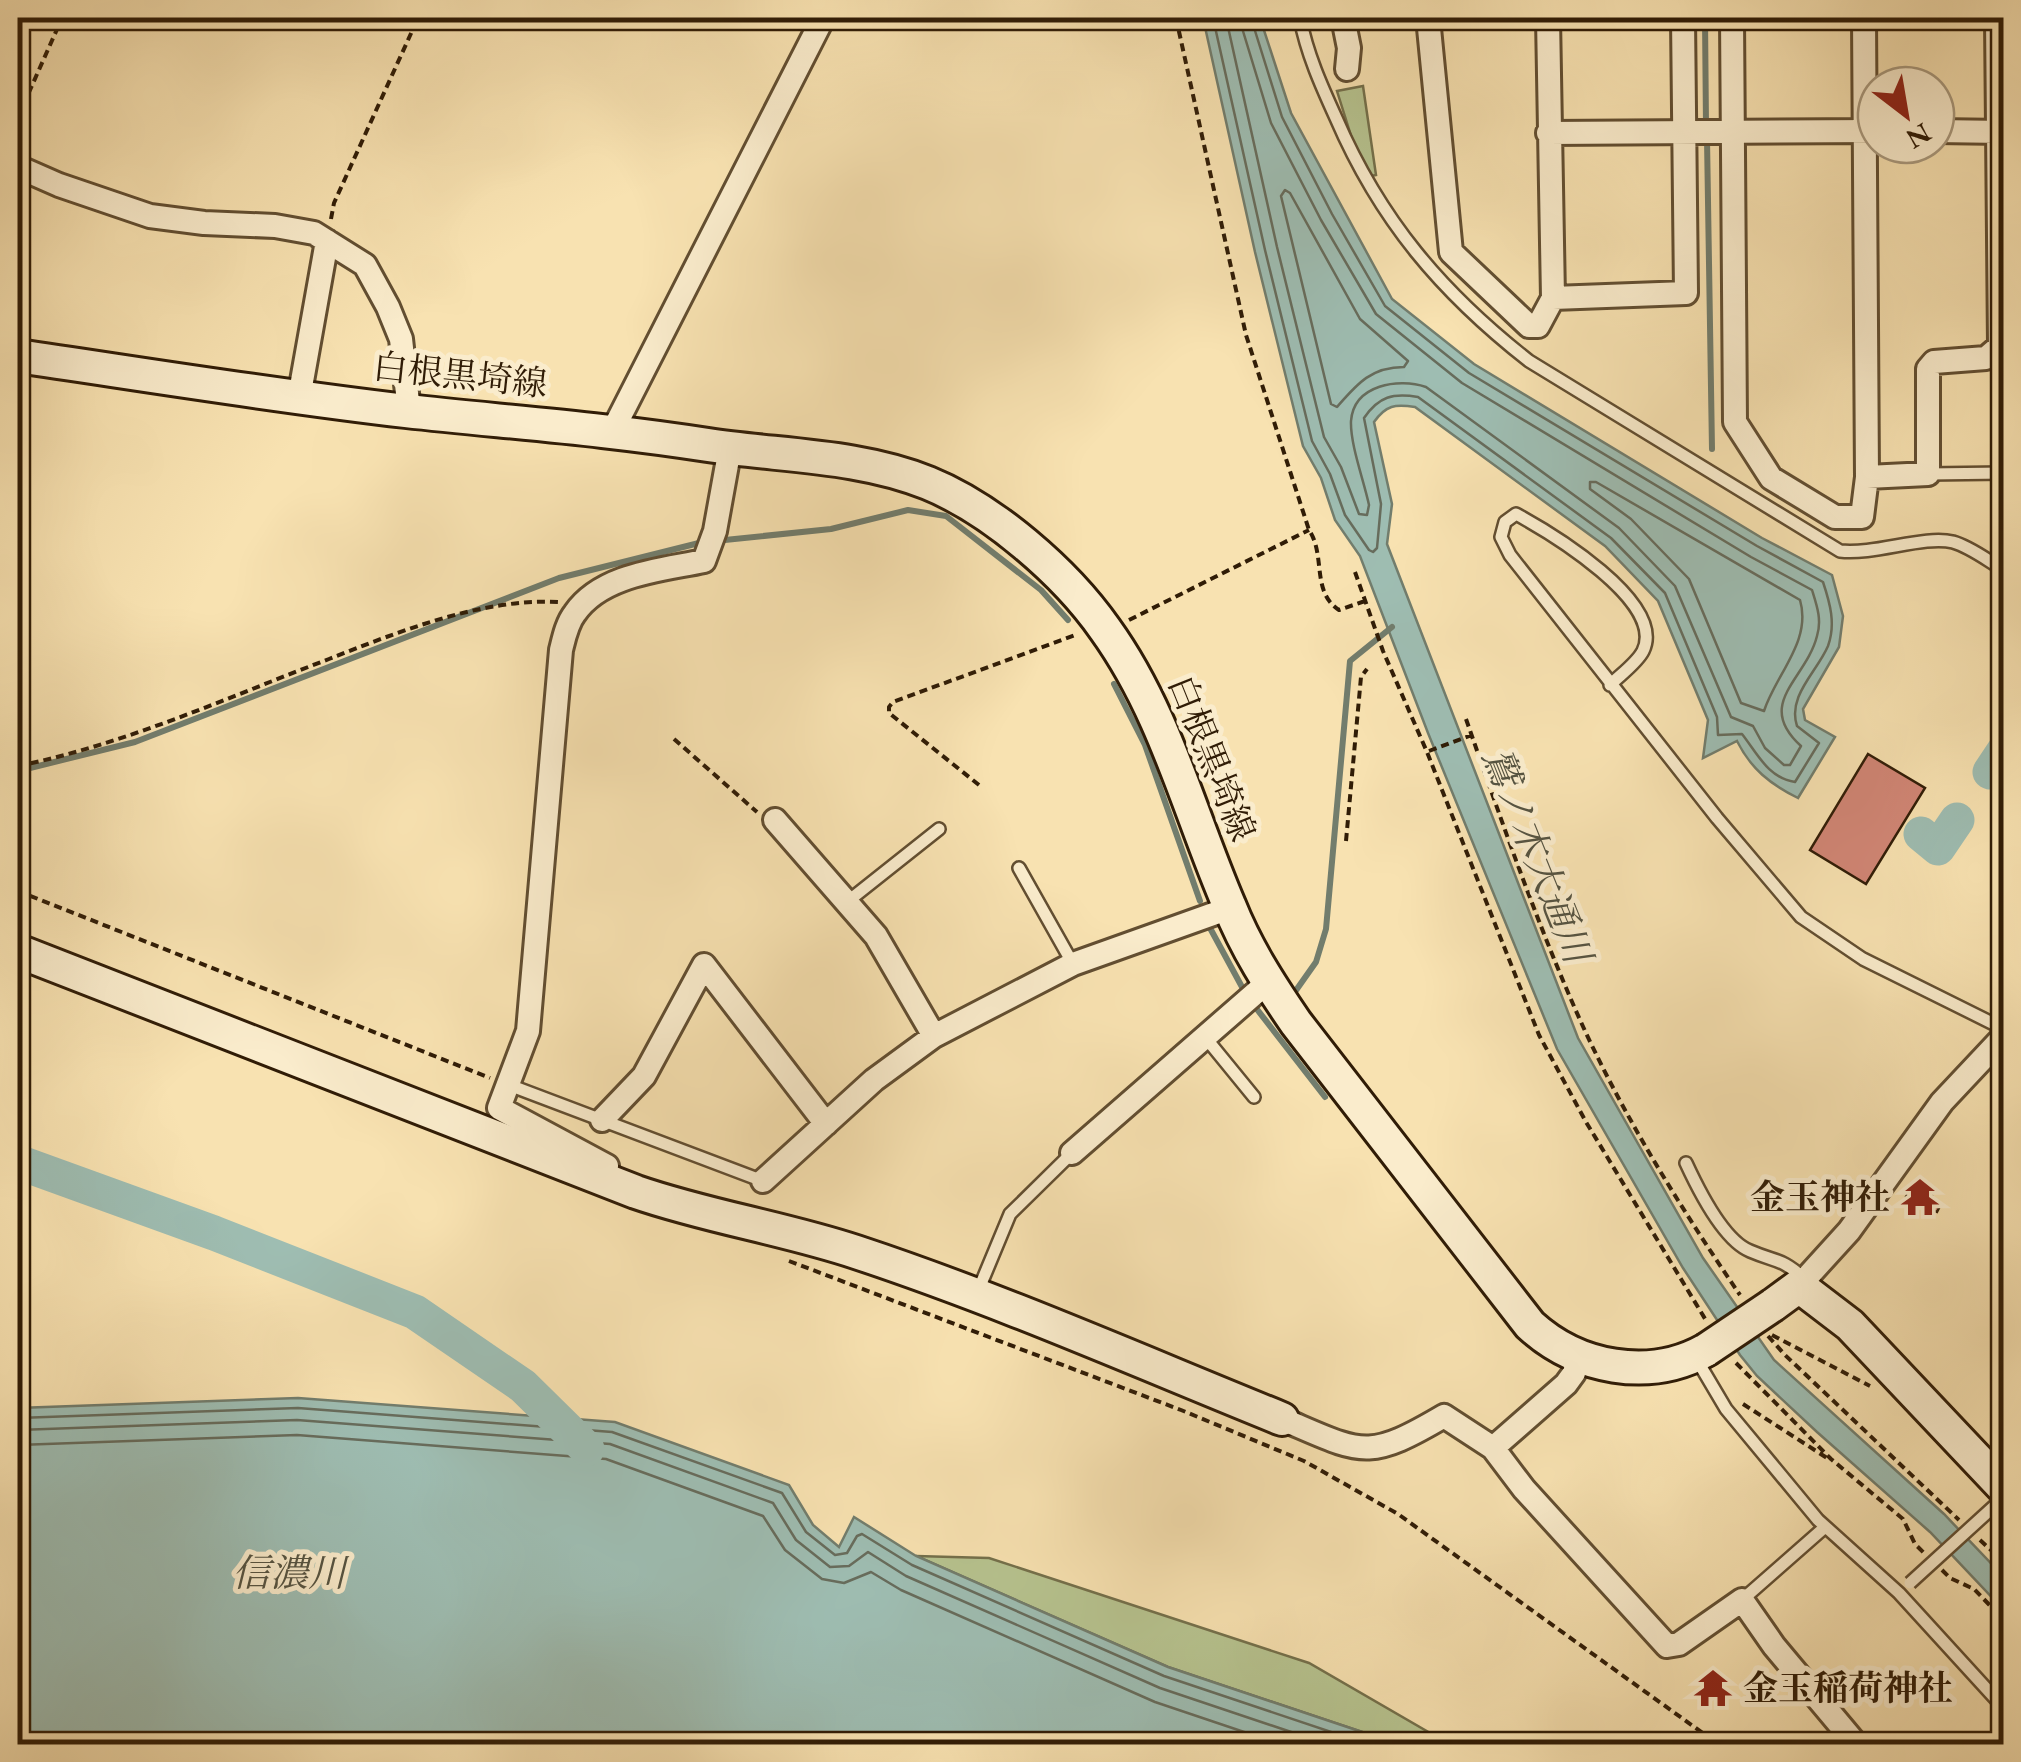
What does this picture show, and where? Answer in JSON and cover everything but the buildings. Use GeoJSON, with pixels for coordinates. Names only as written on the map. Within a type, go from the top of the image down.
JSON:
{"type":"FeatureCollection","features":[{"type":"Feature","properties":{"kind":"main road","name":"白根黒埼線"},"geometry":{"type":"LineString","coordinates":[[18,356],[300,398],[613,430],[879,467],[928,483],[970,504],[1052,570],[1105,628],[1160,723],[1230,908],[1268,982],[1530,1325],[1578,1358],[1627,1366],[1676,1364],[1711,1355],[1785,1301]]}},
{"type":"Feature","properties":{"kind":"main road"},"geometry":{"type":"LineString","coordinates":[[18,952],[636,1192],[682,1208],[856,1252],[1282,1419]]}},
{"type":"Feature","properties":{"kind":"main road"},"geometry":{"type":"LineString","coordinates":[[1785,1301],[1850,1325],[2002,1495]]}},
{"type":"Feature","properties":{"kind":"street"},"geometry":{"type":"LineString","coordinates":[[613,430],[822,18]]}},
{"type":"Feature","properties":{"kind":"street"},"geometry":{"type":"LineString","coordinates":[[1344,18],[1349,48],[1347,69]]}},
{"type":"Feature","properties":{"kind":"street"},"geometry":{"type":"LineString","coordinates":[[1428,18],[1451,252],[1530,326],[1538,326],[1553,298],[1548,18]]}},
{"type":"Feature","properties":{"kind":"street"},"geometry":{"type":"LineString","coordinates":[[1553,298],[1686,294],[1683,18]]}},
{"type":"Feature","properties":{"kind":"street"},"geometry":{"type":"LineString","coordinates":[[1732,18],[1736,422],[1771,478],[1835,517],[1862,516],[1867,477],[1870,165]]}},
{"type":"Feature","properties":{"kind":"street"},"geometry":{"type":"LineString","coordinates":[[1864,18],[1866,65]]}},
{"type":"Feature","properties":{"kind":"street"},"geometry":{"type":"LineString","coordinates":[[1867,477],[1928,474],[1928,369],[1934,362],[1986,358],[2000,346],[1997,18]]}},
{"type":"Feature","properties":{"kind":"street"},"geometry":{"type":"LineString","coordinates":[[1548,133],[1856,131]]}},
{"type":"Feature","properties":{"kind":"street"},"geometry":{"type":"LineString","coordinates":[[1956,131],[2000,132]]}},
{"type":"Feature","properties":{"kind":"street"},"geometry":{"type":"LineString","coordinates":[[18,167],[150,216],[314,233],[365,265],[388,307],[401,339],[409,411]]}},
{"type":"Feature","properties":{"kind":"street"},"geometry":{"type":"LineString","coordinates":[[300,398],[326,241]]}},
{"type":"Feature","properties":{"kind":"street"},"geometry":{"type":"LineString","coordinates":[[636,1192],[625,1175],[499,1108],[528,1031],[560,650],[574,613],[608,586],[630,577],[704,561],[715,531],[730,448]]}},
{"type":"Feature","properties":{"kind":"street"},"geometry":{"type":"LineString","coordinates":[[775,820],[876,936],[934,1036]]}},
{"type":"Feature","properties":{"kind":"street"},"geometry":{"type":"LineString","coordinates":[[763,1181],[874,1080],[934,1036],[1073,964],[1230,908]]}},
{"type":"Feature","properties":{"kind":"street"},"geometry":{"type":"LineString","coordinates":[[602,1120],[644,1076],[704,965],[826,1124]]}},
{"type":"Feature","properties":{"kind":"street"},"geometry":{"type":"LineString","coordinates":[[1072,1153],[1268,982]]}},
{"type":"Feature","properties":{"kind":"street"},"geometry":{"type":"LineString","coordinates":[[1785,1301],[1849,1231],[1942,1102],[2004,1033]]}},
{"type":"Feature","properties":{"kind":"street"},"geometry":{"type":"LineString","coordinates":[[1493,1448],[1566,1384],[1574,1374],[1578,1358]]}},
{"type":"Feature","properties":{"kind":"street"},"geometry":{"type":"LineString","coordinates":[[1282,1419],[1350,1448],[1373,1449],[1402,1440],[1444,1416],[1493,1448],[1524,1489],[1667,1646],[1679,1644],[1742,1600],[1774,1646],[1856,1744]]}},
{"type":"Feature","properties":{"kind":"lane"},"geometry":{"type":"LineString","coordinates":[[1300,18],[1317,80],[1350,155],[1377,200],[1438,279],[1518,352],[1840,551],[1861,554],[1944,541],[1966,547],[2004,570]]}},
{"type":"Feature","properties":{"kind":"lane"},"geometry":{"type":"LineString","coordinates":[[1928,474],[2004,473]]}},
{"type":"Feature","properties":{"kind":"lane"},"geometry":{"type":"LineString","coordinates":[[1610,684],[1643,652],[1646,638],[1640,615],[1614,582],[1558,536],[1516,514],[1505,522],[1501,537],[1510,555],[1610,684],[1801,917],[1862,959],[2004,1033]]}},
{"type":"Feature","properties":{"kind":"lane"},"geometry":{"type":"LineString","coordinates":[[847,902],[939,829]]}},
{"type":"Feature","properties":{"kind":"lane"},"geometry":{"type":"LineString","coordinates":[[1019,868],[1073,964]]}},
{"type":"Feature","properties":{"kind":"lane"},"geometry":{"type":"LineString","coordinates":[[1205,1037],[1254,1097]]}},
{"type":"Feature","properties":{"kind":"lane"},"geometry":{"type":"LineString","coordinates":[[508,1085],[763,1181]]}},
{"type":"Feature","properties":{"kind":"lane"},"geometry":{"type":"LineString","coordinates":[[976,1296],[1010,1214],[1072,1153]]}},
{"type":"Feature","properties":{"kind":"lane"},"geometry":{"type":"LineString","coordinates":[[1686,1162],[1696,1185],[1732,1240],[1750,1252],[1784,1261],[1785,1301]]}},
{"type":"Feature","properties":{"kind":"lane"},"geometry":{"type":"LineString","coordinates":[[1711,1355],[1726,1409],[1825,1527],[1899,1594],[2004,1708]]}},
{"type":"Feature","properties":{"kind":"lane"},"geometry":{"type":"LineString","coordinates":[[1899,1594],[2002,1495]]}},
{"type":"Feature","properties":{"kind":"lane"},"geometry":{"type":"LineString","coordinates":[[1742,1600],[1825,1527]]}},
{"type":"Feature","properties":{"kind":"path"},"geometry":{"type":"LineString","coordinates":[[18,117],[62,18]]}},
{"type":"Feature","properties":{"kind":"path"},"geometry":{"type":"LineString","coordinates":[[326,241],[334,203],[418,18]]}},
{"type":"Feature","properties":{"kind":"path"},"geometry":{"type":"LineString","coordinates":[[1176,18],[1246,335],[1309,530],[1319,550],[1321,584],[1328,602],[1339,610],[1365,601]]}},
{"type":"Feature","properties":{"kind":"path"},"geometry":{"type":"LineString","coordinates":[[979,785],[894,720],[888,713],[889,707],[1105,628],[1309,530]]}},
{"type":"Feature","properties":{"kind":"path"},"geometry":{"type":"LineString","coordinates":[[1355,572],[1539,1035],[1642,1218],[1711,1355],[1818,1455],[1832,1460]]}},
{"type":"Feature","properties":{"kind":"path"},"geometry":{"type":"LineString","coordinates":[[18,766],[124,739],[422,623],[535,602],[557,602],[574,613]]}},
{"type":"Feature","properties":{"kind":"path"},"geometry":{"type":"LineString","coordinates":[[1346,841],[1361,677],[1367,669]]}},
{"type":"Feature","properties":{"kind":"path"},"geometry":{"type":"LineString","coordinates":[[1429,751],[1472,735]]}},
{"type":"Feature","properties":{"kind":"path"},"geometry":{"type":"LineString","coordinates":[[674,739],[757,812],[775,820]]}},
{"type":"Feature","properties":{"kind":"path"},"geometry":{"type":"LineString","coordinates":[[18,891],[508,1085]]}},
{"type":"Feature","properties":{"kind":"path"},"geometry":{"type":"LineString","coordinates":[[2000,1247],[1998,1182],[2004,1148]]}},
{"type":"Feature","properties":{"kind":"path"},"geometry":{"type":"LineString","coordinates":[[783,1259],[1181,1410],[1304,1461],[1398,1514],[1718,1744]]}},
{"type":"Feature","properties":{"kind":"path"},"geometry":{"type":"LineString","coordinates":[[1785,1301],[1875,1388]]}},
{"type":"Feature","properties":{"kind":"path"},"geometry":{"type":"LineString","coordinates":[[1711,1355],[1903,1519],[1915,1544],[1927,1556]]}},
{"type":"Feature","properties":{"kind":"path"},"geometry":{"type":"LineString","coordinates":[[1938,1567],[1950,1578],[1974,1589],[2004,1620]]}},
{"type":"Feature","properties":{"kind":"green space"},"geometry":{"type":"Polygon","coordinates":[[[1363,86],[1376,175],[1371,176],[1353,142],[1337,91],[1363,86]]]}},
{"type":"Feature","properties":{"kind":"green space"},"geometry":{"type":"Polygon","coordinates":[[[916,1556],[989,1558],[1309,1663],[1449,1744],[1398,1744],[1168,1667],[916,1556]]]}},
{"type":"Feature","properties":{"kind":"water"},"geometry":{"type":"Polygon","coordinates":[[[1203,18],[1260,18],[1291,113],[1392,299],[1474,364],[1762,538],[1832,575],[1843,616],[1839,647],[1803,709],[1805,720],[1835,737],[1798,798],[1762,775],[1737,741],[1703,758],[1708,720],[1658,601],[1605,546],[1415,407],[1392,407],[1374,422],[1392,504],[1387,544],[1578,1038],[1703,1258],[1774,1360],[1944,1514],[2003,1576],[2003,1609],[1930,1532],[1817,1432],[1740,1355],[1683,1268],[1557,1049],[1360,556],[1335,520],[1321,478],[1303,446],[1203,18]]]}},
{"type":"Feature","properties":{"kind":"water","name":"信濃川"},"geometry":{"type":"Polygon","coordinates":[[[298,1398],[615,1422],[789,1485],[813,1525],[839,1547],[854,1517],[916,1556],[1168,1667],[1398,1744],[18,1744],[18,1408],[298,1398]]]}},
{"type":"Feature","properties":{"kind":"waterway"},"geometry":{"type":"LineString","coordinates":[[1705,18],[1706,126]]}},
{"type":"Feature","properties":{"kind":"waterway"},"geometry":{"type":"LineString","coordinates":[[1707,139],[1712,449]]}},
{"type":"Feature","properties":{"kind":"waterway"},"geometry":{"type":"LineString","coordinates":[[715,541],[831,529],[908,510],[946,516],[1041,590],[1068,620]]}},
{"type":"Feature","properties":{"kind":"waterway"},"geometry":{"type":"LineString","coordinates":[[18,771],[135,742],[559,578],[703,542]]}},
{"type":"Feature","properties":{"kind":"waterway"},"geometry":{"type":"LineString","coordinates":[[1292,996],[1316,962],[1326,929],[1350,661],[1392,627]]}},
{"type":"Feature","properties":{"kind":"waterway"},"geometry":{"type":"LineString","coordinates":[[1114,684],[1145,745],[1200,901]]}},
{"type":"Feature","properties":{"kind":"waterway"},"geometry":{"type":"LineString","coordinates":[[1990,772],[2004,751]]}},
{"type":"Feature","properties":{"kind":"waterway"},"geometry":{"type":"LineString","coordinates":[[1921,834],[1938,848],[1957,820]]}},
{"type":"Feature","properties":{"kind":"waterway"},"geometry":{"type":"LineString","coordinates":[[1210,928],[1242,987]]}},
{"type":"Feature","properties":{"kind":"waterway"},"geometry":{"type":"LineString","coordinates":[[1256,1008],[1325,1097]]}},
{"type":"Feature","properties":{"kind":"waterway","name":"信濃川"},"geometry":{"type":"LineString","coordinates":[[18,1162],[415,1312],[523,1386],[587,1449]]}},
{"type":"Feature","properties":{"kind":"place","name":"金玉神社"},"geometry":{"type":"Point","coordinates":[1920,1197]}},
{"type":"Feature","properties":{"kind":"place","name":"金玉稲荷神社"},"geometry":{"type":"Point","coordinates":[1713,1688]}},
{"type":"Feature","properties":{"kind":"water label","name":"鷲ノ木大通川"},"geometry":{"type":"Point","coordinates":[1537,855]}}]}
